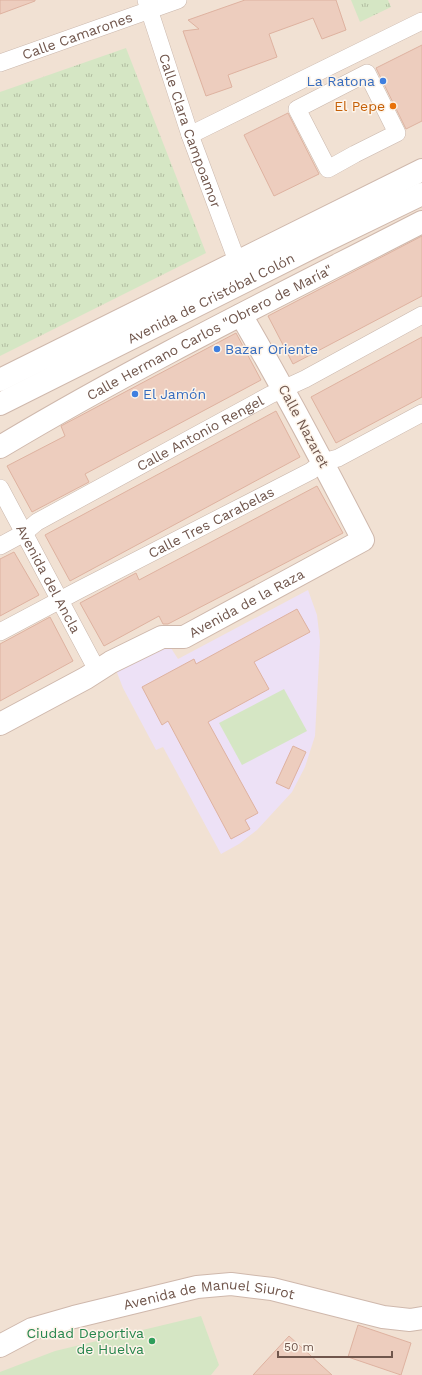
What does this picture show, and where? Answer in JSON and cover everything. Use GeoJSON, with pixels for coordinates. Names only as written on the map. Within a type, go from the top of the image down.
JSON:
{"type":"FeatureCollection","features":[{"type":"Feature","properties":{"kind":"street","name":"Calle Camarones"},"geometry":{"type":"LineString","coordinates":[[0,63],[148,5],[178,0]]}},
{"type":"Feature","properties":{"kind":"street","name":"Calle Clara Campoamor"},"geometry":{"type":"LineString","coordinates":[[148,5],[190,135],[237,261]]}},
{"type":"Feature","properties":{"kind":"street"},"geometry":{"type":"LineString","coordinates":[[190,135],[422,21]]}},
{"type":"Feature","properties":{"kind":"street"},"geometry":{"type":"LineString","coordinates":[[367,73],[397,133],[354,154],[328,169],[297,109],[367,73]]}},
{"type":"Feature","properties":{"kind":"street","name":"Avenida de Cristóbal Colón"},"geometry":{"type":"LineString","coordinates":[[0,380],[422,170]]}},
{"type":"Feature","properties":{"kind":"street","name":"Avenida de Cristóbal Colón"},"geometry":{"type":"LineString","coordinates":[[0,404],[266,270],[422,194]]}},
{"type":"Feature","properties":{"kind":"street","name":"Calle Hermano Carlos \"Obrero de María\""},"geometry":{"type":"LineString","coordinates":[[0,447],[64,408],[422,222]]}},
{"type":"Feature","properties":{"kind":"street","name":"Calle Nazaret"},"geometry":{"type":"LineString","coordinates":[[241,315],[284,389],[363,540]]}},
{"type":"Feature","properties":{"kind":"street","name":"Calle Antonio Rengel"},"geometry":{"type":"LineString","coordinates":[[0,546],[24,533],[44,518],[270,394],[305,379],[422,315]]}},
{"type":"Feature","properties":{"kind":"street","name":"Calle Tres Carabelas"},"geometry":{"type":"LineString","coordinates":[[0,632],[311,471],[323,462],[338,458],[422,413]]}},
{"type":"Feature","properties":{"kind":"street","name":"Avenida del Ancla"},"geometry":{"type":"LineString","coordinates":[[0,488],[97,670]]}},
{"type":"Feature","properties":{"kind":"street","name":"Avenida de la Raza"},"geometry":{"type":"LineString","coordinates":[[0,724],[86,678],[97,670],[162,637],[184,637],[363,540]]}},
{"type":"Feature","properties":{"kind":"street","name":"Avenida de Manuel Siurot"},"geometry":{"type":"LineString","coordinates":[[0,1346],[32,1329],[74,1317],[197,1287],[231,1284],[272,1289],[383,1317],[410,1320],[422,1318]]}},
{"type":"Feature","properties":{"kind":"shaded area"},"geometry":{"type":"Polygon","coordinates":[[[0,0],[422,0],[422,1375],[0,1375],[0,0]]]}},
{"type":"Feature","properties":{"kind":"shaded area"},"geometry":{"type":"Polygon","coordinates":[[[308,590],[317,615],[320,641],[315,736],[305,767],[292,792],[257,830],[239,844],[221,854],[163,747],[156,750],[123,688],[116,670],[169,645],[178,659],[308,590]]]}},
{"type":"Feature","properties":{"kind":"green space"},"geometry":{"type":"Polygon","coordinates":[[[351,0],[388,0],[391,7],[360,22],[351,0]]]}},
{"type":"Feature","properties":{"kind":"green space"},"geometry":{"type":"Polygon","coordinates":[[[126,48],[206,253],[0,356],[0,92],[126,48]]]}},
{"type":"Feature","properties":{"kind":"green space"},"geometry":{"type":"Polygon","coordinates":[[[284,689],[307,731],[242,765],[219,723],[284,689]]]}},
{"type":"Feature","properties":{"kind":"green space","name":"Ciudad Deportiva de Huelva"},"geometry":{"type":"Polygon","coordinates":[[[201,1316],[219,1365],[211,1375],[0,1375],[0,1372],[55,1351],[201,1316]]]}},
{"type":"Feature","properties":{"kind":"building"},"geometry":{"type":"Polygon","coordinates":[[[0,0],[35,0],[35,1],[0,14],[0,0]]]}},
{"type":"Feature","properties":{"kind":"building"},"geometry":{"type":"Polygon","coordinates":[[[245,0],[336,0],[346,30],[322,39],[313,18],[269,34],[277,57],[228,75],[232,87],[206,96],[183,31],[199,29],[188,20],[245,0]]]}},
{"type":"Feature","properties":{"kind":"building"},"geometry":{"type":"Polygon","coordinates":[[[422,45],[422,121],[406,129],[376,68],[422,45]]]}},
{"type":"Feature","properties":{"kind":"building"},"geometry":{"type":"Polygon","coordinates":[[[288,113],[319,174],[274,196],[244,135],[288,113]]]}},
{"type":"Feature","properties":{"kind":"building"},"geometry":{"type":"Polygon","coordinates":[[[422,236],[422,296],[293,364],[268,316],[422,236]]]}},
{"type":"Feature","properties":{"kind":"building"},"geometry":{"type":"Polygon","coordinates":[[[236,333],[261,380],[85,474],[89,482],[32,512],[7,466],[65,436],[61,426],[236,333]]]}},
{"type":"Feature","properties":{"kind":"building"},"geometry":{"type":"Polygon","coordinates":[[[422,337],[422,397],[336,443],[311,397],[422,337]]]}},
{"type":"Feature","properties":{"kind":"building"},"geometry":{"type":"Polygon","coordinates":[[[276,411],[300,457],[70,581],[45,535],[276,411]]]}},
{"type":"Feature","properties":{"kind":"building"},"geometry":{"type":"Polygon","coordinates":[[[317,486],[343,533],[168,624],[163,624],[159,616],[104,646],[80,603],[136,573],[139,580],[317,486]]]}},
{"type":"Feature","properties":{"kind":"building"},"geometry":{"type":"Polygon","coordinates":[[[14,552],[39,595],[0,616],[0,559],[14,552]]]}},
{"type":"Feature","properties":{"kind":"building"},"geometry":{"type":"Polygon","coordinates":[[[297,609],[310,632],[254,662],[269,689],[208,722],[258,813],[245,820],[250,829],[231,839],[168,721],[162,725],[142,687],[194,659],[196,664],[297,609]]]}},
{"type":"Feature","properties":{"kind":"building"},"geometry":{"type":"Polygon","coordinates":[[[50,617],[73,661],[0,701],[0,644],[50,617]]]}},
{"type":"Feature","properties":{"kind":"building"},"geometry":{"type":"Polygon","coordinates":[[[293,746],[306,752],[289,789],[276,783],[293,746]]]}},
{"type":"Feature","properties":{"kind":"building"},"geometry":{"type":"Polygon","coordinates":[[[358,1325],[411,1343],[401,1375],[348,1357],[358,1325]]]}},
{"type":"Feature","properties":{"kind":"building"},"geometry":{"type":"Polygon","coordinates":[[[289,1336],[332,1375],[253,1375],[289,1336]]]}},
{"type":"Feature","properties":{"kind":"place","name":"La Ratona"},"geometry":{"type":"Point","coordinates":[383,81]}},
{"type":"Feature","properties":{"kind":"place","name":"El Pepe"},"geometry":{"type":"Point","coordinates":[393,106]}},
{"type":"Feature","properties":{"kind":"place","name":"Bazar Oriente"},"geometry":{"type":"Point","coordinates":[217,349]}},
{"type":"Feature","properties":{"kind":"place","name":"El Jamón"},"geometry":{"type":"Point","coordinates":[135,394]}},
{"type":"Feature","properties":{"kind":"place","name":"Ciudad Deportiva de Huelva"},"geometry":{"type":"Point","coordinates":[152,1341]}}]}
